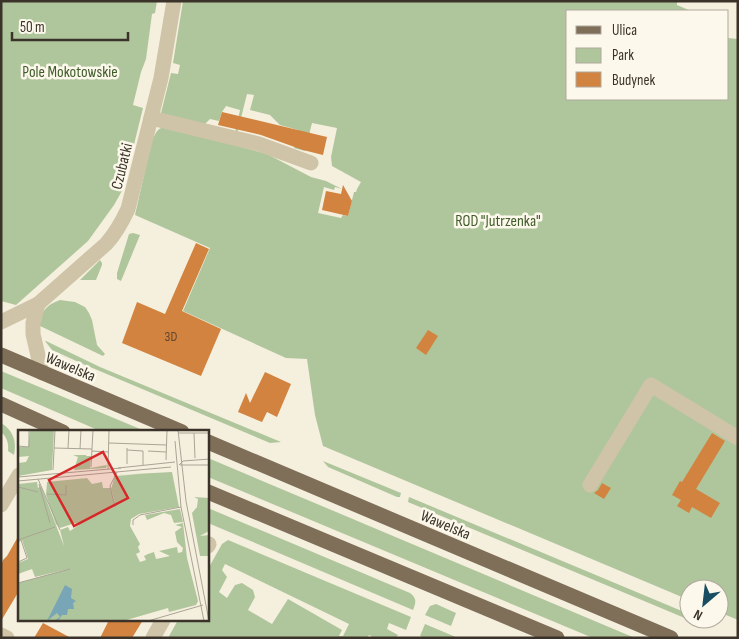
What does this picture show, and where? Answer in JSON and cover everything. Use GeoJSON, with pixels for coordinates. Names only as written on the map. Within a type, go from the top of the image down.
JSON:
{"type":"FeatureCollection","features":[{"type":"Feature","properties":{"kind":"main road","name":"Wawelska"},"geometry":{"type":"LineString","coordinates":[[1,355],[177,430]]}},
{"type":"Feature","properties":{"kind":"main road"},"geometry":{"type":"LineString","coordinates":[[1,404],[42,427],[55,430]]}},
{"type":"Feature","properties":{"kind":"main road","name":"Wawelska"},"geometry":{"type":"LineString","coordinates":[[209,442],[671,638]]}},
{"type":"Feature","properties":{"kind":"main road"},"geometry":{"type":"LineString","coordinates":[[209,492],[557,638]]}},
{"type":"Feature","properties":{"kind":"street","name":"Czubatki"},"geometry":{"type":"LineString","coordinates":[[1,322],[38,304],[106,244],[122,224],[128,209],[152,118],[174,1]]}},
{"type":"Feature","properties":{"kind":"street"},"geometry":{"type":"LineString","coordinates":[[152,118],[259,144],[311,163]]}},
{"type":"Feature","properties":{"kind":"street"},"geometry":{"type":"LineString","coordinates":[[38,304],[33,323],[33,334],[42,373]]}},
{"type":"Feature","properties":{"kind":"street"},"geometry":{"type":"LineString","coordinates":[[590,485],[652,385],[738,438]]}},
{"type":"Feature","properties":{"kind":"street"},"geometry":{"type":"LineString","coordinates":[[1,505],[18,477]]}},
{"type":"Feature","properties":{"kind":"street"},"geometry":{"type":"LineString","coordinates":[[153,638],[163,622]]}},
{"type":"Feature","properties":{"kind":"street"},"geometry":{"type":"LineString","coordinates":[[1,635],[6,638]]}},
{"type":"Feature","properties":{"kind":"green space","name":"Pole Mokotowskie"},"geometry":{"type":"Polygon","coordinates":[[[1,1],[157,1],[155,13],[152,14],[146,59],[133,105],[143,108],[123,189],[88,241],[16,305],[1,301],[1,1]]]}},
{"type":"Feature","properties":{"kind":"green space","name":"ROD \"Jutrzenka\""},"geometry":{"type":"Polygon","coordinates":[[[183,1],[677,1],[677,5],[689,10],[566,10],[566,100],[729,100],[729,38],[738,39],[738,620],[729,616],[729,579],[679,579],[679,596],[323,446],[315,415],[307,359],[286,358],[183,311],[210,248],[135,215],[152,140],[159,129],[167,127],[267,154],[311,177],[326,181],[342,189],[335,187],[334,190],[324,187],[318,213],[341,218],[343,215],[348,216],[354,192],[356,192],[361,182],[332,166],[331,157],[337,128],[312,123],[305,151],[294,148],[298,130],[280,125],[270,115],[250,110],[254,95],[247,94],[237,134],[235,133],[240,110],[226,106],[219,121],[210,119],[202,127],[160,117],[171,73],[178,74],[180,65],[173,63],[183,1]]]}},
{"type":"Feature","properties":{"kind":"green space"},"geometry":{"type":"Polygon","coordinates":[[[129,234],[140,235],[121,281],[117,279],[117,273],[129,234]]]}},
{"type":"Feature","properties":{"kind":"green space"},"geometry":{"type":"Polygon","coordinates":[[[100,260],[102,265],[96,280],[80,280],[100,260]]]}},
{"type":"Feature","properties":{"kind":"green space"},"geometry":{"type":"Polygon","coordinates":[[[60,300],[75,302],[85,307],[92,320],[97,345],[105,354],[103,356],[38,325],[45,309],[60,300]]]}},
{"type":"Feature","properties":{"kind":"green space"},"geometry":{"type":"Polygon","coordinates":[[[45,341],[100,367],[281,442],[270,443],[83,364],[52,350],[45,341]]]}},
{"type":"Feature","properties":{"kind":"green space"},"geometry":{"type":"Polygon","coordinates":[[[1,371],[143,430],[98,430],[1,388],[1,371]]]}},
{"type":"Feature","properties":{"kind":"green space"},"geometry":{"type":"Polygon","coordinates":[[[1,423],[9,429],[13,436],[15,445],[14,455],[8,451],[7,441],[1,432],[1,423]]]}},
{"type":"Feature","properties":{"kind":"green space"},"geometry":{"type":"Polygon","coordinates":[[[209,458],[635,638],[593,638],[209,477],[209,458]]]}},
{"type":"Feature","properties":{"kind":"green space"},"geometry":{"type":"Polygon","coordinates":[[[323,461],[401,493],[400,497],[328,467],[323,461]]]}},
{"type":"Feature","properties":{"kind":"green space"},"geometry":{"type":"Polygon","coordinates":[[[409,497],[679,610],[679,616],[408,502],[409,497]]]}},
{"type":"Feature","properties":{"kind":"green space"},"geometry":{"type":"Polygon","coordinates":[[[209,508],[410,593],[415,601],[413,610],[209,523],[209,508]]]}},
{"type":"Feature","properties":{"kind":"green space"},"geometry":{"type":"Polygon","coordinates":[[[228,540],[411,617],[406,630],[389,623],[387,629],[398,635],[396,638],[374,638],[369,635],[367,638],[168,638],[177,622],[209,622],[209,567],[222,544],[228,540]],[[225,564],[222,570],[227,577],[219,592],[227,598],[235,585],[242,583],[253,590],[255,597],[248,610],[272,624],[288,599],[342,630],[339,636],[343,636],[349,624],[225,564]]]}},
{"type":"Feature","properties":{"kind":"green space"},"geometry":{"type":"Polygon","coordinates":[[[436,604],[456,613],[451,626],[425,615],[430,606],[436,604]]]}},
{"type":"Feature","properties":{"kind":"green space"},"geometry":{"type":"Polygon","coordinates":[[[425,624],[458,638],[424,638],[420,636],[425,624]]]}},
{"type":"Feature","properties":{"kind":"building"},"geometry":{"type":"Polygon","coordinates":[[[222,112],[327,137],[323,155],[261,135],[218,125],[222,112]]]}},
{"type":"Feature","properties":{"kind":"building"},"geometry":{"type":"Polygon","coordinates":[[[343,185],[352,201],[348,216],[322,210],[326,191],[341,194],[343,185]]]}},
{"type":"Feature","properties":{"kind":"building"},"geometry":{"type":"Polygon","coordinates":[[[196,243],[209,249],[182,311],[221,329],[201,376],[122,343],[137,302],[165,314],[196,243]]]}},
{"type":"Feature","properties":{"kind":"building"},"geometry":{"type":"Polygon","coordinates":[[[428,330],[438,336],[426,355],[416,348],[428,330]]]}},
{"type":"Feature","properties":{"kind":"building"},"geometry":{"type":"Polygon","coordinates":[[[265,372],[291,384],[277,417],[267,412],[262,422],[238,412],[246,393],[250,403],[265,372]]]}},
{"type":"Feature","properties":{"kind":"building"},"geometry":{"type":"Polygon","coordinates":[[[712,433],[725,441],[696,489],[720,503],[711,518],[692,507],[689,513],[677,506],[681,500],[672,495],[712,433]]]}},
{"type":"Feature","properties":{"kind":"building"},"geometry":{"type":"Polygon","coordinates":[[[602,483],[611,488],[604,499],[594,493],[602,483]]]}},
{"type":"Feature","properties":{"kind":"building"},"geometry":{"type":"Polygon","coordinates":[[[18,537],[18,593],[1,621],[1,566],[18,537]]]}},
{"type":"Feature","properties":{"kind":"building"},"geometry":{"type":"Polygon","coordinates":[[[108,622],[142,622],[132,638],[100,638],[108,622]]]}},
{"type":"Feature","properties":{"kind":"building"},"geometry":{"type":"Polygon","coordinates":[[[43,623],[71,638],[34,638],[43,623]]]}}]}
